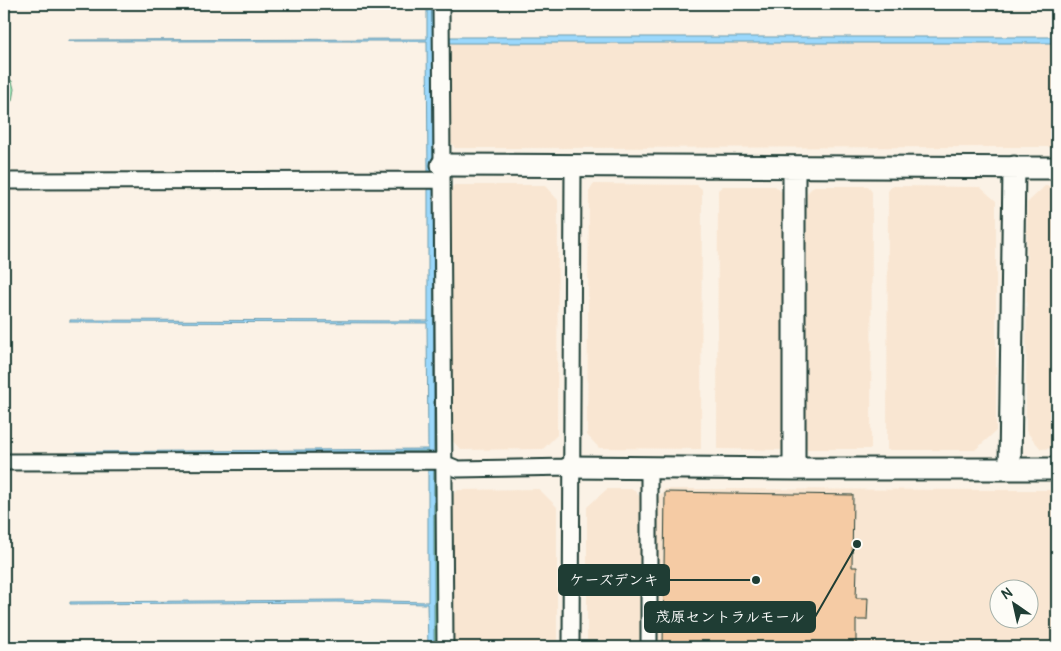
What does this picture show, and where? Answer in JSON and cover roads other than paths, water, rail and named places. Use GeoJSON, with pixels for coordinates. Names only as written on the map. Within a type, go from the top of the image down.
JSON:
{"type":"FeatureCollection","features":[{"type":"Feature","properties":{"kind":"street"},"geometry":{"type":"LineString","coordinates":[[441,4],[445,647]]}},
{"type":"Feature","properties":{"kind":"street"},"geometry":{"type":"LineString","coordinates":[[571,647],[570,467],[573,167]]}},
{"type":"Feature","properties":{"kind":"street"},"geometry":{"type":"LineString","coordinates":[[4,181],[442,173],[573,167],[1057,168]]}},
{"type":"Feature","properties":{"kind":"street"},"geometry":{"type":"LineString","coordinates":[[794,167],[794,469]]}},
{"type":"Feature","properties":{"kind":"street"},"geometry":{"type":"LineString","coordinates":[[1010,469],[1014,167]]}},
{"type":"Feature","properties":{"kind":"street"},"geometry":{"type":"LineString","coordinates":[[4,462],[438,461],[458,469],[570,467],[1057,469]]}},
{"type":"Feature","properties":{"kind":"street"},"geometry":{"type":"LineString","coordinates":[[649,468],[649,647]]}},
{"type":"Feature","properties":{"kind":"water"},"geometry":{"type":"Polygon","coordinates":[[[427,4],[433,4],[434,647],[428,647],[427,604],[336,602],[70,604],[70,602],[341,600],[428,602],[428,451],[75,454],[76,452],[428,449],[427,323],[70,322],[70,320],[428,321],[428,188],[73,189],[70,174],[428,172],[427,41],[69,41],[427,39],[427,4]]]}},
{"type":"Feature","properties":{"kind":"water"},"geometry":{"type":"Polygon","coordinates":[[[446,37],[1057,37],[1057,43],[446,43],[446,37]]]}},
{"type":"Feature","properties":{"kind":"place","name":"茂原セントラルモール"},"geometry":{"type":"Point","coordinates":[857,544]}},
{"type":"Feature","properties":{"kind":"place","name":"ケーズデンキ"},"geometry":{"type":"Point","coordinates":[756,580]}}]}
